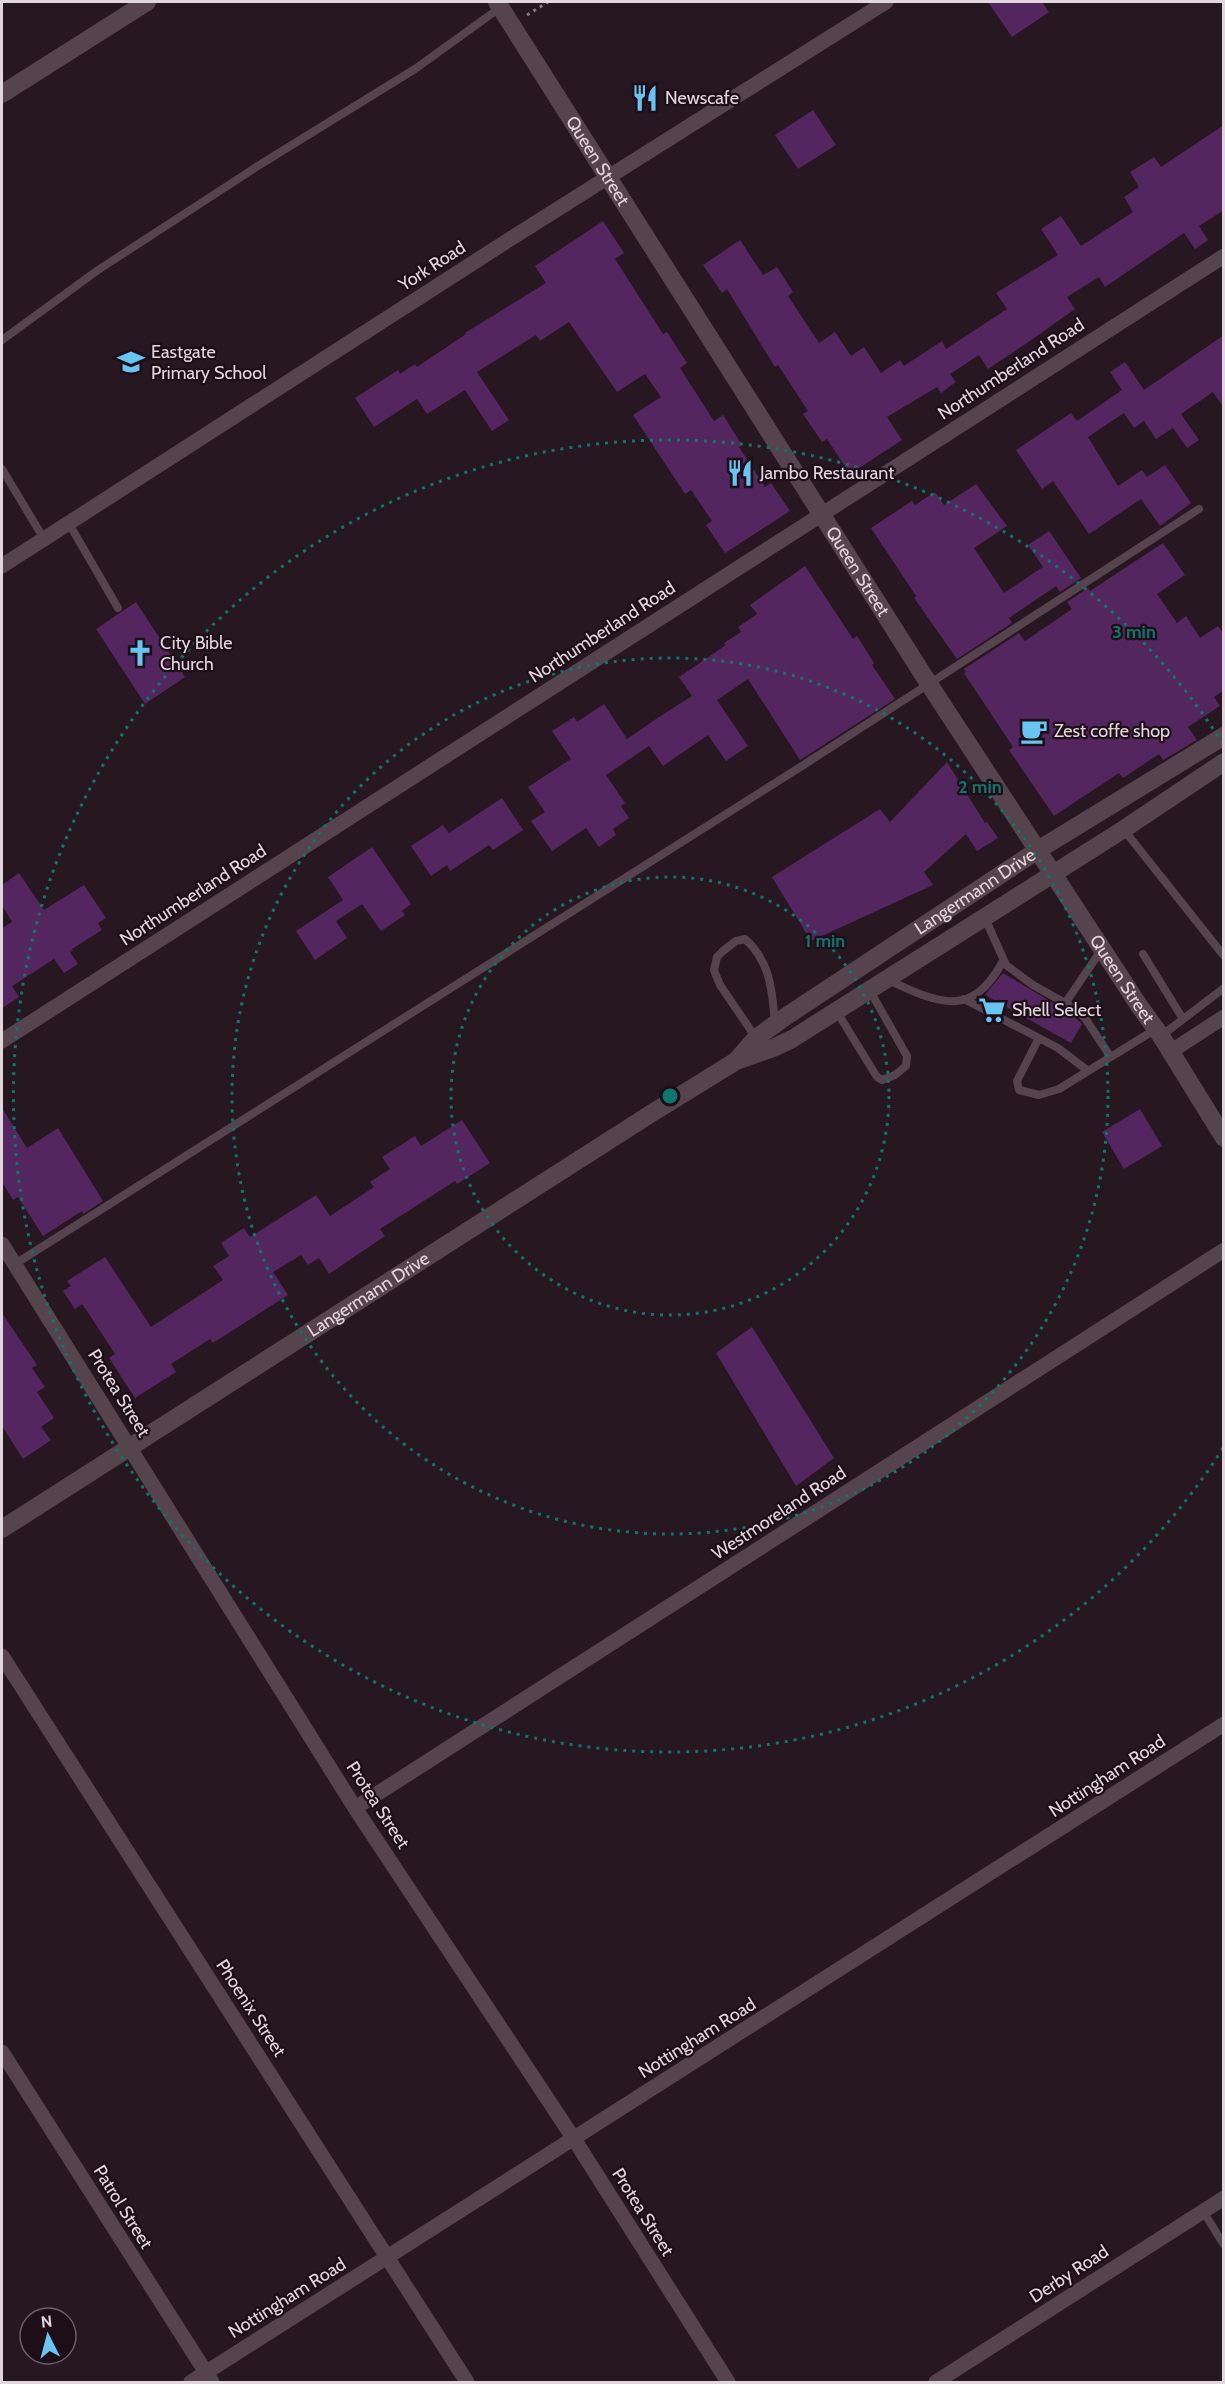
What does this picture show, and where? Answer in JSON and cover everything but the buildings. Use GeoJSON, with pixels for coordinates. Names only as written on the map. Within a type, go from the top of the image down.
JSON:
{"type":"FeatureCollection","features":[{"type":"Feature","properties":{"kind":"main road"},"geometry":{"type":"LineString","coordinates":[[2,94],[147,2]]}},
{"type":"Feature","properties":{"kind":"main road","name":"Queen Street"},"geometry":{"type":"LineString","coordinates":[[499,4],[929,684],[1158,1032],[1224,1138]]}},
{"type":"Feature","properties":{"kind":"main road","name":"Langermann Drive"},"geometry":{"type":"LineString","coordinates":[[736,1061],[756,1038],[775,1024],[1038,850],[1224,736]]}},
{"type":"Feature","properties":{"kind":"main road","name":"Langermann Drive"},"geometry":{"type":"LineString","coordinates":[[2,1529],[736,1061],[773,1048],[837,1011],[1124,829],[1224,762]]}},
{"type":"Feature","properties":{"kind":"street","name":"York Road"},"geometry":{"type":"LineString","coordinates":[[2,566],[886,2]]}},
{"type":"Feature","properties":{"kind":"street","name":"Northumberland Road"},"geometry":{"type":"LineString","coordinates":[[2,1041],[1224,256]]}},
{"type":"Feature","properties":{"kind":"street"},"geometry":{"type":"LineString","coordinates":[[1170,1052],[1224,1017]]}},
{"type":"Feature","properties":{"kind":"street","name":"Protea Street"},"geometry":{"type":"LineString","coordinates":[[2,1244],[355,1808],[574,2139],[728,2382]]}},
{"type":"Feature","properties":{"kind":"street","name":"Westmoreland Road"},"geometry":{"type":"LineString","coordinates":[[355,1808],[1224,1250]]}},
{"type":"Feature","properties":{"kind":"street","name":"Phoenix Street"},"geometry":{"type":"LineString","coordinates":[[2,1656],[467,2382]]}},
{"type":"Feature","properties":{"kind":"street","name":"Nottingham Road"},"geometry":{"type":"LineString","coordinates":[[191,2382],[209,2378],[388,2258],[1224,1724]]}},
{"type":"Feature","properties":{"kind":"street","name":"Patrol Street"},"geometry":{"type":"LineString","coordinates":[[2,2052],[209,2378]]}},
{"type":"Feature","properties":{"kind":"street","name":"Derby Road"},"geometry":{"type":"LineString","coordinates":[[936,2382],[1224,2198]]}},
{"type":"Feature","properties":{"kind":"lane"},"geometry":{"type":"LineString","coordinates":[[2,340],[98,270],[261,164],[415,69],[499,4]]}},
{"type":"Feature","properties":{"kind":"lane"},"geometry":{"type":"LineString","coordinates":[[2,469],[44,539]]}},
{"type":"Feature","properties":{"kind":"lane"},"geometry":{"type":"LineString","coordinates":[[15,1264],[929,684],[1199,509]]}},
{"type":"Feature","properties":{"kind":"lane"},"geometry":{"type":"LineString","coordinates":[[68,522],[118,608]]}},
{"type":"Feature","properties":{"kind":"lane"},"geometry":{"type":"LineString","coordinates":[[1124,829],[1224,956]]}},
{"type":"Feature","properties":{"kind":"lane"},"geometry":{"type":"LineString","coordinates":[[984,916],[1003,961],[1033,985],[1066,1002],[1085,1018],[1110,1056]]}},
{"type":"Feature","properties":{"kind":"lane"},"geometry":{"type":"LineString","coordinates":[[756,1038],[720,985],[714,970],[717,957],[736,941],[745,939],[767,967],[775,1024]]}},
{"type":"Feature","properties":{"kind":"lane"},"geometry":{"type":"LineString","coordinates":[[1066,1002],[1102,949]]}},
{"type":"Feature","properties":{"kind":"lane"},"geometry":{"type":"LineString","coordinates":[[1143,954],[1183,1019]]}},
{"type":"Feature","properties":{"kind":"lane"},"geometry":{"type":"LineString","coordinates":[[886,979],[939,1001],[956,1001],[985,988],[1003,961]]}},
{"type":"Feature","properties":{"kind":"lane"},"geometry":{"type":"LineString","coordinates":[[1039,1038],[1018,1074],[1017,1081],[1019,1090],[1046,1094],[1059,1089],[1110,1056],[1183,1019],[1224,988]]}},
{"type":"Feature","properties":{"kind":"lane"},"geometry":{"type":"LineString","coordinates":[[837,1011],[877,1077],[882,1080],[895,1075],[906,1066],[907,1056],[869,990]]}},
{"type":"Feature","properties":{"kind":"lane"},"geometry":{"type":"LineString","coordinates":[[964,999],[1072,1056],[1087,1070]]}},
{"type":"Feature","properties":{"kind":"lane"},"geometry":{"type":"LineString","coordinates":[[1203,2211],[1224,2245]]}},
{"type":"Feature","properties":{"kind":"path"},"geometry":{"type":"LineString","coordinates":[[511,26],[548,2]]}},
{"type":"Feature","properties":{"kind":"place","name":"Newscafe"},"geometry":{"type":"Point","coordinates":[645,98]}},
{"type":"Feature","properties":{"kind":"place","name":"Eastgate Primary School"},"geometry":{"type":"Point","coordinates":[131,362]}},
{"type":"Feature","properties":{"kind":"place","name":"Jambo Restaurant"},"geometry":{"type":"Point","coordinates":[740,473]}},
{"type":"Feature","properties":{"kind":"place","name":"City Bible Church"},"geometry":{"type":"Point","coordinates":[140,653]}},
{"type":"Feature","properties":{"kind":"place","name":"Zest coffe shop"},"geometry":{"type":"Point","coordinates":[1034,731]}},
{"type":"Feature","properties":{"kind":"place","name":"Shell Select"},"geometry":{"type":"Point","coordinates":[992,1010]}}]}
